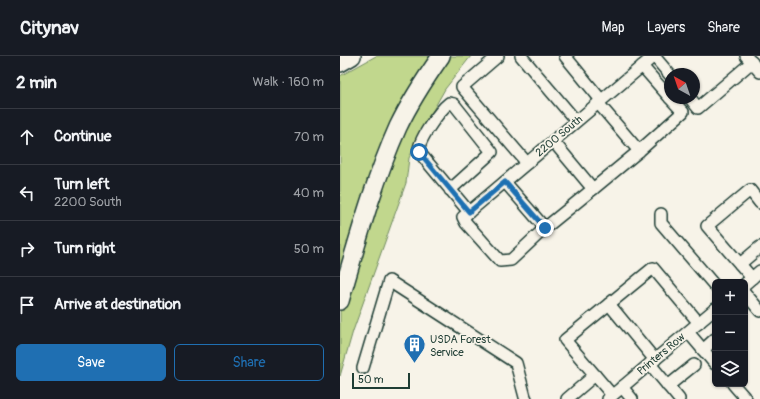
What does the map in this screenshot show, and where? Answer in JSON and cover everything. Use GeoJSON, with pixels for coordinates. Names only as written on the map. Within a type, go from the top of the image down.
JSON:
{"type":"FeatureCollection","features":[{"type":"Feature","properties":{"kind":"highway"},"geometry":{"type":"LineString","coordinates":[[340,63],[352,56]]}},
{"type":"Feature","properties":{"kind":"highway"},"geometry":{"type":"LineString","coordinates":[[340,301],[388,150],[410,104],[441,56]]}},
{"type":"Feature","properties":{"kind":"street"},"geometry":{"type":"LineString","coordinates":[[498,56],[462,87],[527,163]]}},
{"type":"Feature","properties":{"kind":"street"},"geometry":{"type":"LineString","coordinates":[[521,56],[576,121]]}},
{"type":"Feature","properties":{"kind":"street"},"geometry":{"type":"LineString","coordinates":[[565,56],[639,151]]}},
{"type":"Feature","properties":{"kind":"street"},"geometry":{"type":"LineString","coordinates":[[648,59],[664,71]]}},
{"type":"Feature","properties":{"kind":"street"},"geometry":{"type":"LineString","coordinates":[[648,59],[664,87]]}},
{"type":"Feature","properties":{"kind":"street","name":"2200 South"},"geometry":{"type":"LineString","coordinates":[[466,214],[600,102],[648,59]]}},
{"type":"Feature","properties":{"kind":"street"},"geometry":{"type":"LineString","coordinates":[[695,104],[698,108],[749,59],[760,72]]}},
{"type":"Feature","properties":{"kind":"street"},"geometry":{"type":"LineString","coordinates":[[450,190],[492,152],[454,104],[449,103],[436,116],[418,149],[419,152],[450,190],[466,214],[466,223],[500,261],[511,260],[545,228],[639,151],[683,112],[676,104]]}},
{"type":"Feature","properties":{"kind":"street"},"geometry":{"type":"LineString","coordinates":[[553,141],[593,189]]}},
{"type":"Feature","properties":{"kind":"street"},"geometry":{"type":"LineString","coordinates":[[505,182],[545,228]]}},
{"type":"Feature","properties":{"kind":"street"},"geometry":{"type":"LineString","coordinates":[[752,278],[707,226],[750,190],[760,203]]}},
{"type":"Feature","properties":{"kind":"street"},"geometry":{"type":"LineString","coordinates":[[661,214],[661,223],[712,282]]}},
{"type":"Feature","properties":{"kind":"street"},"geometry":{"type":"LineString","coordinates":[[740,264],[760,247]]}},
{"type":"Feature","properties":{"kind":"street"},"geometry":{"type":"LineString","coordinates":[[610,397],[596,375],[565,340],[653,268],[699,323]]}},
{"type":"Feature","properties":{"kind":"street"},"geometry":{"type":"LineString","coordinates":[[363,368],[389,281],[516,363],[526,399]]}},
{"type":"Feature","properties":{"kind":"street"},"geometry":{"type":"LineString","coordinates":[[748,297],[760,311]]}},
{"type":"Feature","properties":{"kind":"street"},"geometry":{"type":"LineString","coordinates":[[609,304],[679,399]]}},
{"type":"Feature","properties":{"kind":"street","name":"Printers Row"},"geometry":{"type":"LineString","coordinates":[[610,397],[712,312]]}},
{"type":"Feature","properties":{"kind":"street"},"geometry":{"type":"LineString","coordinates":[[688,332],[712,360]]}},
{"type":"Feature","properties":{"kind":"street"},"geometry":{"type":"LineString","coordinates":[[703,350],[712,342]]}},
{"type":"Feature","properties":{"kind":"street"},"geometry":{"type":"LineString","coordinates":[[668,386],[694,365]]}},
{"type":"Feature","properties":{"kind":"street"},"geometry":{"type":"LineString","coordinates":[[568,399],[596,375]]}},
{"type":"Feature","properties":{"kind":"street"},"geometry":{"type":"LineString","coordinates":[[622,387],[632,399]]}},
{"type":"Feature","properties":{"kind":"street"},"geometry":{"type":"LineString","coordinates":[[736,387],[746,399]]}},
{"type":"Feature","properties":{"kind":"green space"},"geometry":{"type":"Polygon","coordinates":[[[376,56],[435,56],[340,283],[340,76],[376,56]]]}},
{"type":"Feature","properties":{"kind":"green space"},"geometry":{"type":"Polygon","coordinates":[[[447,56],[471,56],[445,89],[423,128],[409,158],[406,183],[353,331],[340,376],[340,312],[387,164],[402,129],[447,56]]]}},
{"type":"Feature","properties":{"kind":"place","name":"USDA Forest Service"},"geometry":{"type":"Point","coordinates":[415,364]}},
{"type":"Feature","properties":{"kind":"route"},"geometry":{"type":"LineString","coordinates":[[419,152],[469,212],[505,182],[545,228]]}}]}
